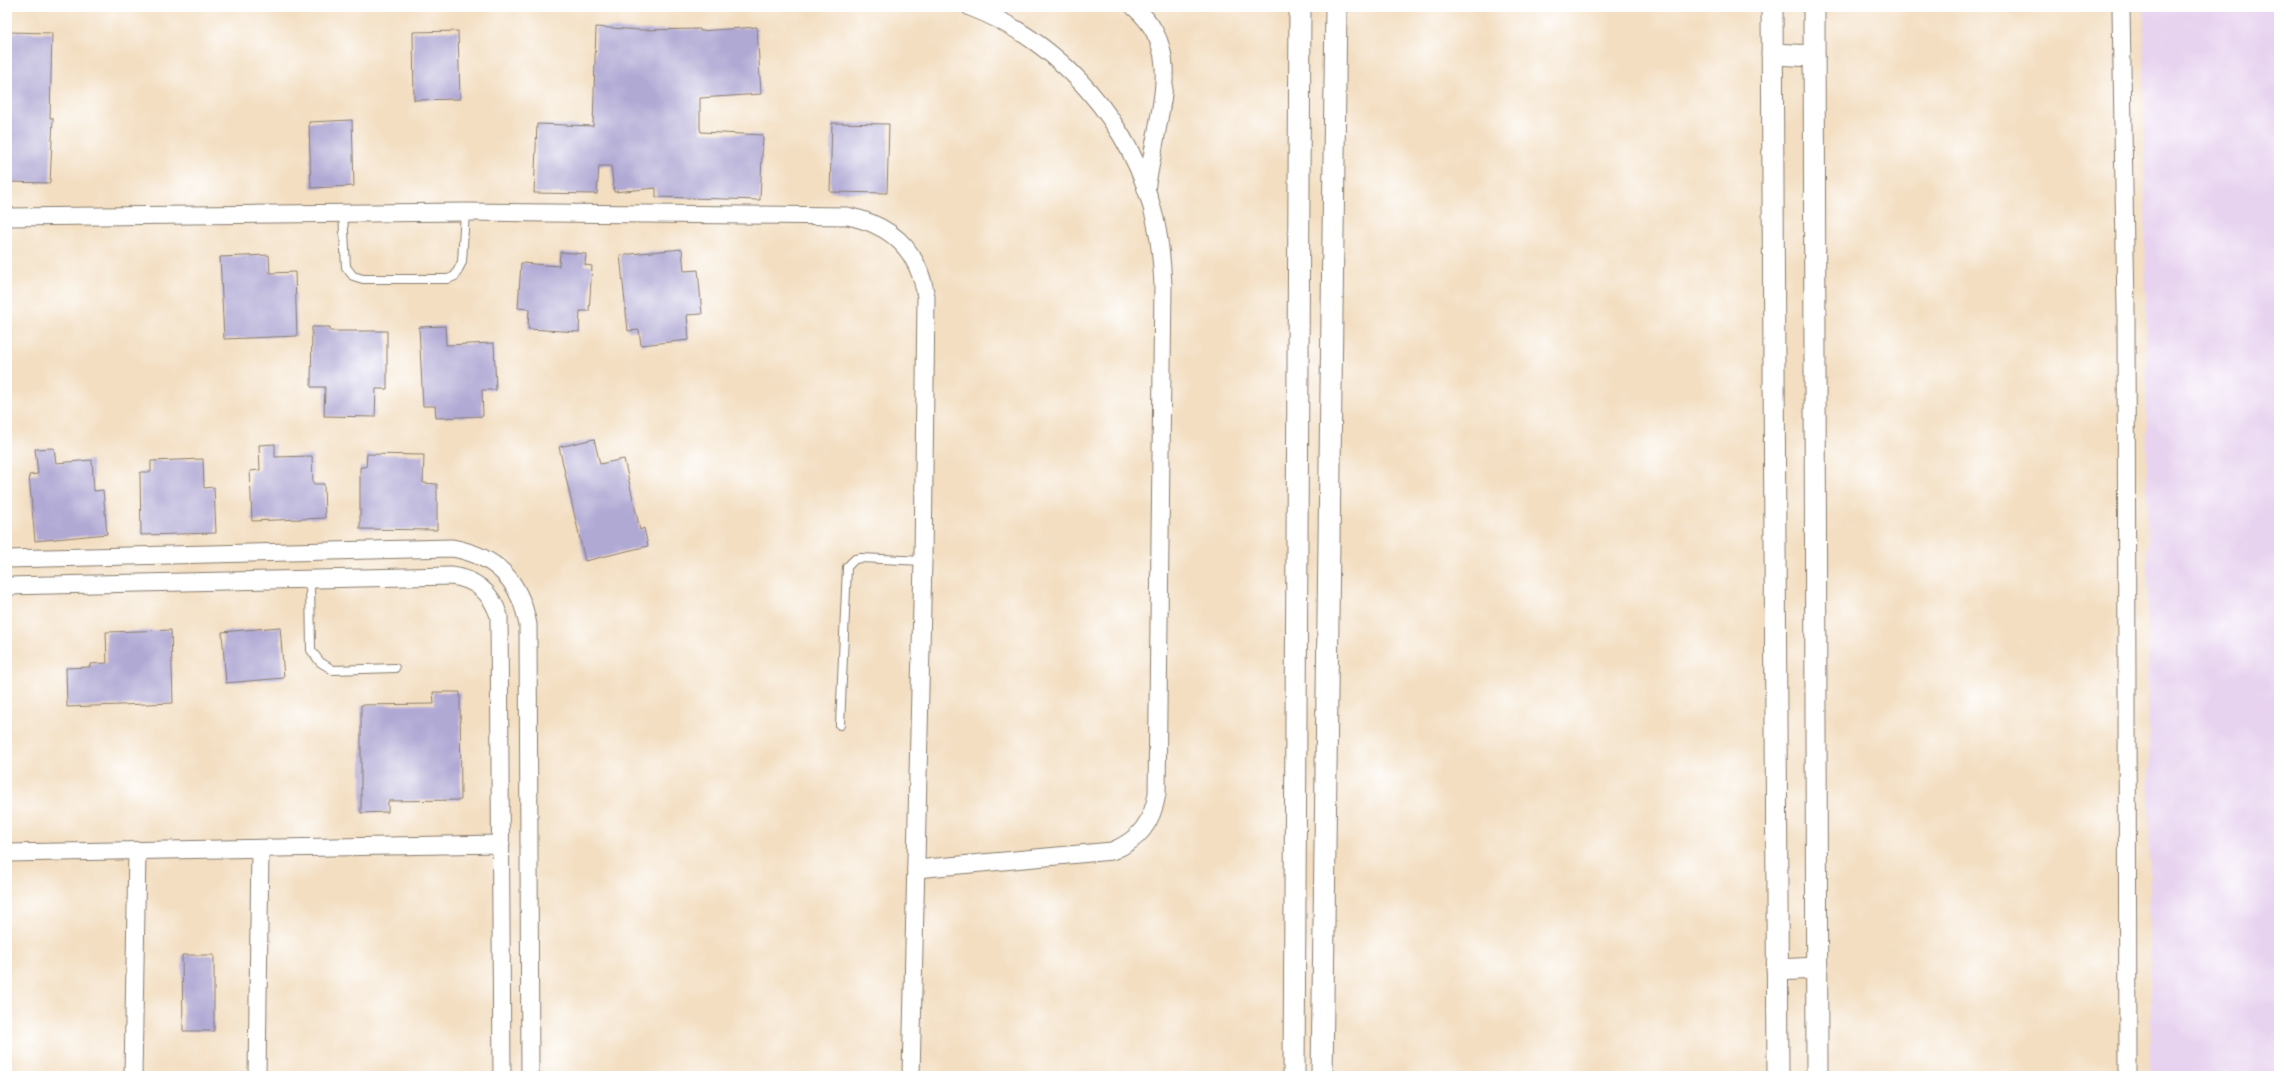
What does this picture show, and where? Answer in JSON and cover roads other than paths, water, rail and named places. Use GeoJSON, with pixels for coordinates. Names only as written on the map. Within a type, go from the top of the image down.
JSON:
{"type":"FeatureCollection","features":[{"type":"Feature","properties":{"kind":"street"},"geometry":{"type":"LineString","coordinates":[[916,869],[1112,851],[1126,845],[1138,836],[1148,823],[1154,809],[1157,794],[1163,285],[1161,249],[1146,188],[1120,132],[1082,83],[1036,42],[1010,25],[970,7]]}},
{"type":"Feature","properties":{"kind":"street"},"geometry":{"type":"LineString","coordinates":[[1134,7],[1155,33],[1165,62],[1164,94],[1146,188]]}},
{"type":"Feature","properties":{"kind":"street"},"geometry":{"type":"LineString","coordinates":[[1294,1076],[1300,7]]}},
{"type":"Feature","properties":{"kind":"street"},"geometry":{"type":"LineString","coordinates":[[1322,1076],[1336,7]]}},
{"type":"Feature","properties":{"kind":"street"},"geometry":{"type":"LineString","coordinates":[[1772,7],[1778,1076]]}},
{"type":"Feature","properties":{"kind":"street"},"geometry":{"type":"LineString","coordinates":[[1814,7],[1817,1076]]}},
{"type":"Feature","properties":{"kind":"street"},"geometry":{"type":"LineString","coordinates":[[2121,7],[2126,318],[2128,1076]]}},
{"type":"Feature","properties":{"kind":"street"},"geometry":{"type":"LineString","coordinates":[[1772,54],[1814,56]]}},
{"type":"Feature","properties":{"kind":"street"},"geometry":{"type":"LineString","coordinates":[[7,217],[343,212],[847,216],[863,219],[892,233],[903,244],[916,262],[924,283],[926,297],[923,561],[911,1076]]}},
{"type":"Feature","properties":{"kind":"street"},"geometry":{"type":"LineString","coordinates":[[7,559],[452,548],[482,557],[506,574],[521,598],[528,625],[530,1076]]}},
{"type":"Feature","properties":{"kind":"street"},"geometry":{"type":"LineString","coordinates":[[7,586],[451,576],[472,581],[489,595],[499,616],[502,1076]]}},
{"type":"Feature","properties":{"kind":"street"},"geometry":{"type":"LineString","coordinates":[[7,853],[137,852],[501,844]]}},
{"type":"Feature","properties":{"kind":"street"},"geometry":{"type":"LineString","coordinates":[[257,1076],[260,849]]}},
{"type":"Feature","properties":{"kind":"street"},"geometry":{"type":"LineString","coordinates":[[133,1076],[137,852]]}},
{"type":"Feature","properties":{"kind":"street"},"geometry":{"type":"LineString","coordinates":[[1777,970],[1817,968]]}},
{"type":"Feature","properties":{"kind":"lane"},"geometry":{"type":"LineString","coordinates":[[343,212],[346,267],[353,276],[363,279],[441,279],[455,276],[460,270],[462,262],[465,212]]}},
{"type":"Feature","properties":{"kind":"lane"},"geometry":{"type":"LineString","coordinates":[[840,725],[847,567],[854,559],[861,558],[923,561]]}},
{"type":"Feature","properties":{"kind":"lane"},"geometry":{"type":"LineString","coordinates":[[310,580],[311,650],[320,662],[333,670],[395,668]]}}]}
